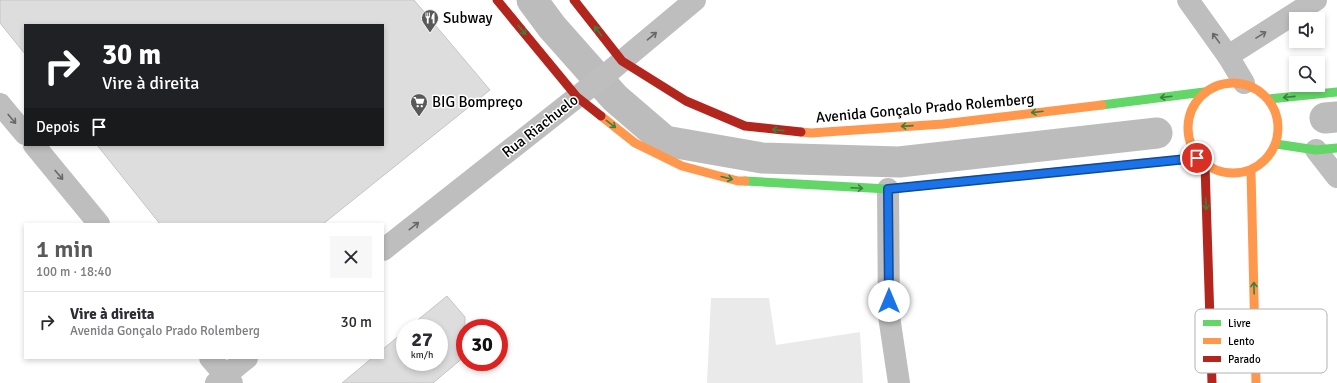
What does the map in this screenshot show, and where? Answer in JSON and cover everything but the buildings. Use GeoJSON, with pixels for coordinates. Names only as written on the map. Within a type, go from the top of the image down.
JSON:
{"type":"FeatureCollection","features":[{"type":"Feature","properties":{"kind":"street"},"geometry":{"type":"LineString","coordinates":[[497,0],[581,93],[635,143],[682,166],[738,181],[888,189],[1197,158]]}},
{"type":"Feature","properties":{"kind":"street","name":"Avenida Gonçalo Prado Rolemberg"},"geometry":{"type":"LineString","coordinates":[[574,0],[616,66],[686,101],[745,126],[811,133],[943,124],[1204,92]]}},
{"type":"Feature","properties":{"kind":"street","name":"Rua Riachuelo"},"geometry":{"type":"LineString","coordinates":[[384,249],[616,66],[695,0]]}},
{"type":"Feature","properties":{"kind":"street"},"geometry":{"type":"LineString","coordinates":[[1188,0],[1228,56],[1244,83]]}},
{"type":"Feature","properties":{"kind":"street"},"geometry":{"type":"LineString","coordinates":[[1228,56],[1316,0]]}},
{"type":"Feature","properties":{"kind":"street"},"geometry":{"type":"LineString","coordinates":[[1223,83],[1244,83],[1258,89],[1269,99],[1278,121],[1276,144],[1266,160],[1251,170],[1228,174],[1205,165],[1197,158],[1188,142],[1187,123],[1192,106],[1204,92],[1223,83]]}},
{"type":"Feature","properties":{"kind":"street"},"geometry":{"type":"LineString","coordinates":[[1269,99],[1337,92]]}},
{"type":"Feature","properties":{"kind":"street"},"geometry":{"type":"LineString","coordinates":[[0,104],[24,133]]}},
{"type":"Feature","properties":{"kind":"street"},"geometry":{"type":"LineString","coordinates":[[1276,144],[1326,149],[1337,177]]}},
{"type":"Feature","properties":{"kind":"street"},"geometry":{"type":"LineString","coordinates":[[35,146],[98,223]]}},
{"type":"Feature","properties":{"kind":"street"},"geometry":{"type":"LineString","coordinates":[[1205,165],[1210,309]]}},
{"type":"Feature","properties":{"kind":"street"},"geometry":{"type":"LineString","coordinates":[[1251,170],[1254,309]]}},
{"type":"Feature","properties":{"kind":"street"},"geometry":{"type":"LineString","coordinates":[[888,189],[889,316],[899,383]]}},
{"type":"Feature","properties":{"kind":"street"},"geometry":{"type":"LineString","coordinates":[[211,359],[224,381],[246,359]]}},
{"type":"Feature","properties":{"kind":"street"},"geometry":{"type":"LineString","coordinates":[[1212,373],[1212,383]]}},
{"type":"Feature","properties":{"kind":"street"},"geometry":{"type":"LineString","coordinates":[[1256,373],[1256,383]]}},
{"type":"Feature","properties":{"kind":"shaded area"},"geometry":{"type":"Polygon","coordinates":[[[711,298],[769,298],[776,345],[860,332],[863,383],[707,383],[711,298]]]}},
{"type":"Feature","properties":{"kind":"waterway"},"geometry":{"type":"LineString","coordinates":[[532,0],[552,27],[615,98],[665,141],[762,158],[899,162],[1157,133]]}},
{"type":"Feature","properties":{"kind":"waterway"},"geometry":{"type":"LineString","coordinates":[[1325,118],[1337,117]]}},
{"type":"Feature","properties":{"kind":"traffic: fast"},"geometry":{"type":"LineString","coordinates":[[1102,105],[1204,92]]}},
{"type":"Feature","properties":{"kind":"traffic: fast"},"geometry":{"type":"LineString","coordinates":[[1269,99],[1337,92]]}},
{"type":"Feature","properties":{"kind":"traffic: fast"},"geometry":{"type":"LineString","coordinates":[[1276,144],[1316,150],[1337,148]]}},
{"type":"Feature","properties":{"kind":"traffic: fast"},"geometry":{"type":"LineString","coordinates":[[745,181],[888,189],[986,179]]}},
{"type":"Feature","properties":{"kind":"traffic: slow"},"geometry":{"type":"LineString","coordinates":[[1224,83],[1242,83],[1258,90],[1271,103],[1278,119],[1278,128],[1278,137],[1271,153],[1258,166],[1242,173],[1224,173],[1208,166],[1195,153],[1188,137],[1188,119],[1195,103],[1208,90],[1224,83]]}},
{"type":"Feature","properties":{"kind":"traffic: slow"},"geometry":{"type":"LineString","coordinates":[[801,132],[811,133],[943,124],[1102,105]]}},
{"type":"Feature","properties":{"kind":"traffic: slow"},"geometry":{"type":"LineString","coordinates":[[601,116],[635,143],[682,166],[738,181],[745,181]]}},
{"type":"Feature","properties":{"kind":"traffic: slow"},"geometry":{"type":"LineString","coordinates":[[986,179],[1197,158]]}},
{"type":"Feature","properties":{"kind":"traffic: slow"},"geometry":{"type":"LineString","coordinates":[[1251,171],[1254,309]]}},
{"type":"Feature","properties":{"kind":"traffic: slow"},"geometry":{"type":"LineString","coordinates":[[1256,373],[1256,383]]}},
{"type":"Feature","properties":{"kind":"traffic: jam"},"geometry":{"type":"LineString","coordinates":[[497,0],[577,97],[601,116]]}},
{"type":"Feature","properties":{"kind":"traffic: jam"},"geometry":{"type":"LineString","coordinates":[[574,0],[622,61],[686,101],[745,126],[801,132]]}},
{"type":"Feature","properties":{"kind":"traffic: jam"},"geometry":{"type":"LineString","coordinates":[[1205,165],[1210,309]]}},
{"type":"Feature","properties":{"kind":"traffic: jam"},"geometry":{"type":"LineString","coordinates":[[1212,373],[1212,383]]}},
{"type":"Feature","properties":{"kind":"place","name":"Subway"},"geometry":{"type":"Point","coordinates":[430,33]}},
{"type":"Feature","properties":{"kind":"place","name":"BIG Bompreço"},"geometry":{"type":"Point","coordinates":[419,117]}},
{"type":"Feature","properties":{"kind":"route"},"geometry":{"type":"LineString","coordinates":[[889,301],[888,189],[1197,158]]}}]}
